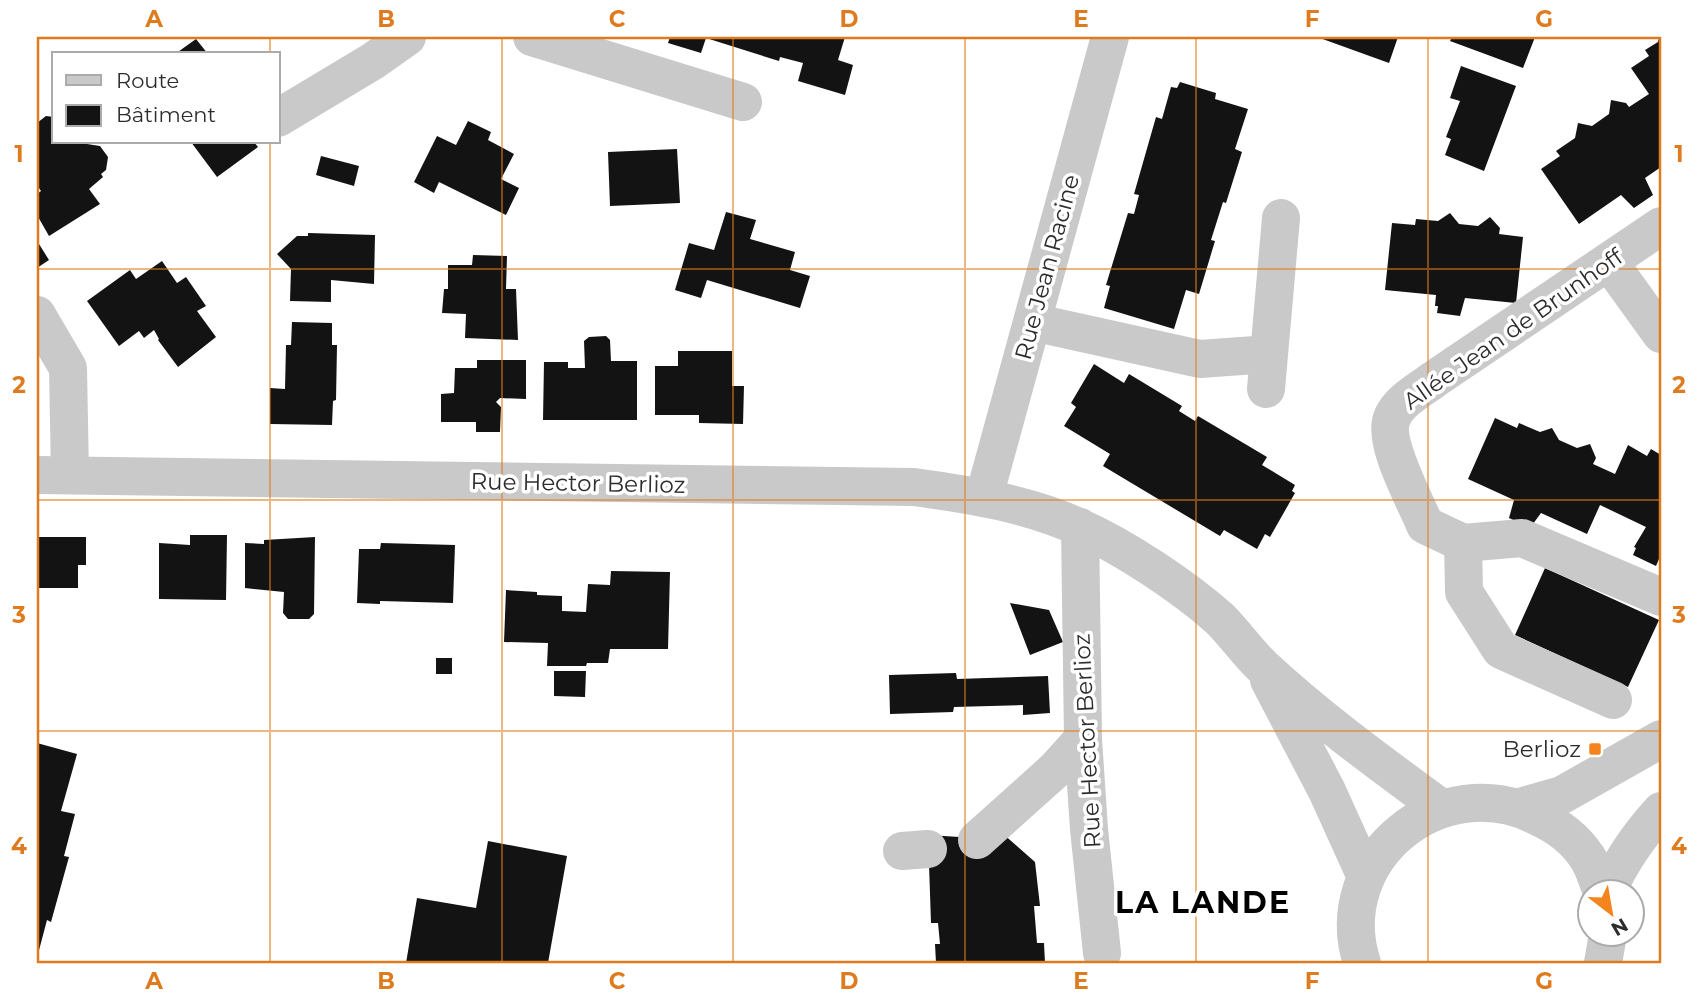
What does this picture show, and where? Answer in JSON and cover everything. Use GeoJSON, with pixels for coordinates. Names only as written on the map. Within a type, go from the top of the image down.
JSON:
{"type":"FeatureCollection","features":[{"type":"Feature","properties":{"kind":"street"},"geometry":{"type":"LineString","coordinates":[[280,117],[373,61],[407,37]]}},
{"type":"Feature","properties":{"kind":"street"},"geometry":{"type":"LineString","coordinates":[[532,37],[743,102]]}},
{"type":"Feature","properties":{"kind":"street","name":"Rue Jean Racine"},"geometry":{"type":"LineString","coordinates":[[984,497],[1110,37]]}},
{"type":"Feature","properties":{"kind":"street"},"geometry":{"type":"LineString","coordinates":[[1032,322],[1268,371],[1281,218]]}},
{"type":"Feature","properties":{"kind":"street","name":"Allée Jean de Brunhoff"},"geometry":{"type":"LineString","coordinates":[[1463,542],[1425,524],[1391,444],[1391,419],[1401,404],[1436,378],[1661,226]]}},
{"type":"Feature","properties":{"kind":"street"},"geometry":{"type":"LineString","coordinates":[[1609,262],[1661,334]]}},
{"type":"Feature","properties":{"kind":"street","name":"Rue Hector Berlioz"},"geometry":{"type":"LineString","coordinates":[[37,315],[68,368],[53,475],[915,487],[984,497],[1027,508],[1080,527],[1171,582],[1220,620],[1262,666],[1365,752],[1441,808]]}},
{"type":"Feature","properties":{"kind":"street","name":"Rue Hector Berlioz"},"geometry":{"type":"LineString","coordinates":[[1080,527],[1083,739],[1102,953]]}},
{"type":"Feature","properties":{"kind":"street"},"geometry":{"type":"LineString","coordinates":[[1613,700],[1501,650],[1464,592],[1463,542],[1522,538],[1661,597]]}},
{"type":"Feature","properties":{"kind":"street","name":"Rue Hector Berlioz"},"geometry":{"type":"LineString","coordinates":[[1262,666],[1327,792],[1366,877]]}},
{"type":"Feature","properties":{"kind":"street"},"geometry":{"type":"LineString","coordinates":[[1520,807],[1562,795],[1661,738]]}},
{"type":"Feature","properties":{"kind":"street"},"geometry":{"type":"LineString","coordinates":[[977,839],[1055,770],[1083,739]]}},
{"type":"Feature","properties":{"kind":"street"},"geometry":{"type":"LineString","coordinates":[[1354,958],[1356,911],[1366,877],[1384,847],[1410,823],[1441,808],[1480,801],[1520,807],[1558,827],[1588,858],[1596,878]]}},
{"type":"Feature","properties":{"kind":"street"},"geometry":{"type":"LineString","coordinates":[[1613,878],[1643,830],[1661,811]]}},
{"type":"Feature","properties":{"kind":"building"},"geometry":{"type":"Polygon","coordinates":[[[670,37],[845,37],[838,60],[853,65],[845,95],[798,81],[803,63],[780,57],[779,61],[706,38],[701,53],[668,43],[670,37]]]}},
{"type":"Feature","properties":{"kind":"building"},"geometry":{"type":"Polygon","coordinates":[[[1317,37],[1398,37],[1389,63],[1317,37]]]}},
{"type":"Feature","properties":{"kind":"building"},"geometry":{"type":"Polygon","coordinates":[[[1452,37],[1535,37],[1523,68],[1450,41],[1452,37]]]}},
{"type":"Feature","properties":{"kind":"building"},"geometry":{"type":"Polygon","coordinates":[[[1659,37],[1661,167],[1645,178],[1653,195],[1634,208],[1621,195],[1579,224],[1541,169],[1560,156],[1556,151],[1575,138],[1578,123],[1592,126],[1609,114],[1611,100],[1626,103],[1629,107],[1649,94],[1631,68],[1649,56],[1645,50],[1658,42],[1659,37]]]}},
{"type":"Feature","properties":{"kind":"building"},"geometry":{"type":"Polygon","coordinates":[[[196,39],[206,52],[178,52],[196,39]]]}},
{"type":"Feature","properties":{"kind":"building"},"geometry":{"type":"Polygon","coordinates":[[[1461,66],[1516,86],[1484,171],[1445,155],[1451,139],[1446,137],[1460,101],[1450,98],[1461,66]]]}},
{"type":"Feature","properties":{"kind":"building"},"geometry":{"type":"Polygon","coordinates":[[[1180,82],[1216,93],[1215,99],[1248,109],[1235,149],[1242,152],[1211,240],[1215,241],[1199,294],[1186,290],[1174,329],[1104,308],[1110,286],[1106,285],[1128,213],[1134,214],[1139,195],[1134,194],[1156,117],[1162,119],[1171,87],[1177,88],[1180,82]]]}},
{"type":"Feature","properties":{"kind":"building"},"geometry":{"type":"Polygon","coordinates":[[[46,116],[52,117],[52,144],[100,146],[108,157],[106,170],[101,174],[103,177],[89,189],[100,204],[49,236],[37,215],[37,194],[41,191],[37,185],[37,123],[46,116]]]}},
{"type":"Feature","properties":{"kind":"building"},"geometry":{"type":"Polygon","coordinates":[[[468,121],[491,132],[488,140],[514,154],[501,179],[519,188],[506,215],[439,182],[434,193],[414,182],[437,136],[456,145],[468,121]]]}},
{"type":"Feature","properties":{"kind":"building"},"geometry":{"type":"Polygon","coordinates":[[[192,144],[256,144],[258,147],[217,177],[192,144]]]}},
{"type":"Feature","properties":{"kind":"building"},"geometry":{"type":"Polygon","coordinates":[[[677,149],[680,203],[610,206],[608,152],[677,149]]]}},
{"type":"Feature","properties":{"kind":"building"},"geometry":{"type":"Polygon","coordinates":[[[321,156],[359,166],[354,186],[316,175],[321,156]]]}},
{"type":"Feature","properties":{"kind":"building"},"geometry":{"type":"Polygon","coordinates":[[[726,212],[756,220],[750,239],[795,252],[790,270],[810,276],[800,308],[707,280],[701,298],[675,290],[689,243],[714,250],[726,212]]]}},
{"type":"Feature","properties":{"kind":"building"},"geometry":{"type":"Polygon","coordinates":[[[1450,213],[1459,224],[1478,226],[1490,217],[1500,228],[1499,234],[1523,237],[1516,303],[1465,298],[1460,316],[1437,313],[1436,295],[1385,290],[1392,223],[1415,225],[1416,219],[1438,221],[1450,213]]]}},
{"type":"Feature","properties":{"kind":"building"},"geometry":{"type":"Polygon","coordinates":[[[308,233],[375,235],[374,284],[331,280],[331,302],[290,301],[291,269],[277,254],[297,236],[308,236],[308,233]]]}},
{"type":"Feature","properties":{"kind":"building"},"geometry":{"type":"Polygon","coordinates":[[[39,244],[49,260],[37,268],[37,245],[39,244]]]}},
{"type":"Feature","properties":{"kind":"building"},"geometry":{"type":"Polygon","coordinates":[[[473,255],[507,256],[506,289],[516,289],[518,340],[465,338],[466,314],[442,313],[444,289],[448,289],[448,265],[472,265],[473,255]]]}},
{"type":"Feature","properties":{"kind":"building"},"geometry":{"type":"Polygon","coordinates":[[[162,261],[177,283],[186,277],[206,306],[197,311],[216,337],[178,367],[154,330],[144,338],[139,331],[119,346],[87,301],[130,270],[136,279],[162,261]]]}},
{"type":"Feature","properties":{"kind":"building"},"geometry":{"type":"Polygon","coordinates":[[[292,322],[332,323],[332,345],[337,345],[336,400],[333,401],[332,425],[270,424],[270,388],[285,389],[286,345],[291,345],[292,322]]]}},
{"type":"Feature","properties":{"kind":"building"},"geometry":{"type":"Polygon","coordinates":[[[606,336],[610,340],[611,361],[637,361],[637,420],[543,420],[544,362],[568,362],[568,368],[585,368],[584,341],[589,337],[606,336]]]}},
{"type":"Feature","properties":{"kind":"building"},"geometry":{"type":"Polygon","coordinates":[[[678,351],[732,351],[732,386],[744,386],[743,424],[699,423],[699,415],[655,415],[655,366],[678,366],[678,351]]]}},
{"type":"Feature","properties":{"kind":"building"},"geometry":{"type":"Polygon","coordinates":[[[477,360],[526,360],[526,399],[500,398],[496,402],[501,407],[500,432],[476,432],[476,422],[441,422],[441,394],[454,393],[455,368],[477,368],[477,360]]]}},
{"type":"Feature","properties":{"kind":"building"},"geometry":{"type":"Polygon","coordinates":[[[1094,364],[1124,383],[1129,374],[1182,406],[1179,411],[1195,421],[1198,416],[1267,457],[1262,465],[1295,485],[1292,491],[1295,493],[1270,537],[1265,534],[1257,549],[1224,530],[1220,536],[1103,466],[1110,454],[1064,426],[1076,407],[1071,403],[1094,364]]]}},
{"type":"Feature","properties":{"kind":"building"},"geometry":{"type":"Polygon","coordinates":[[[1495,418],[1517,428],[1519,423],[1540,432],[1552,428],[1559,440],[1577,448],[1590,444],[1596,458],[1593,464],[1615,474],[1628,445],[1647,456],[1651,449],[1661,455],[1661,560],[1659,559],[1656,566],[1633,555],[1636,548],[1634,547],[1646,527],[1600,505],[1587,534],[1541,513],[1530,528],[1509,518],[1514,500],[1468,479],[1495,418]]]}},
{"type":"Feature","properties":{"kind":"building"},"geometry":{"type":"Polygon","coordinates":[[[190,535],[227,535],[226,600],[159,599],[159,543],[190,545],[190,535]]]}},
{"type":"Feature","properties":{"kind":"building"},"geometry":{"type":"Polygon","coordinates":[[[37,537],[86,537],[86,565],[78,565],[78,588],[37,588],[37,537]]]}},
{"type":"Feature","properties":{"kind":"building"},"geometry":{"type":"Polygon","coordinates":[[[315,537],[314,614],[309,619],[288,619],[283,613],[284,592],[245,588],[245,543],[264,544],[264,540],[315,537]]]}},
{"type":"Feature","properties":{"kind":"building"},"geometry":{"type":"Polygon","coordinates":[[[381,543],[455,545],[453,603],[357,603],[359,549],[380,549],[381,543]]]}},
{"type":"Feature","properties":{"kind":"building"},"geometry":{"type":"Polygon","coordinates":[[[1545,568],[1659,620],[1628,687],[1515,635],[1545,568]]]}},
{"type":"Feature","properties":{"kind":"building"},"geometry":{"type":"Polygon","coordinates":[[[611,571],[670,572],[668,649],[610,649],[608,663],[547,666],[548,643],[504,642],[506,590],[562,596],[562,611],[586,612],[588,584],[610,585],[611,571]]]}},
{"type":"Feature","properties":{"kind":"building"},"geometry":{"type":"Polygon","coordinates":[[[1010,603],[1049,610],[1063,642],[1030,655],[1010,603]]]}},
{"type":"Feature","properties":{"kind":"building"},"geometry":{"type":"Polygon","coordinates":[[[436,658],[452,658],[452,674],[436,674],[436,658]]]}},
{"type":"Feature","properties":{"kind":"building"},"geometry":{"type":"Polygon","coordinates":[[[554,671],[586,671],[585,697],[554,696],[554,671]]]}},
{"type":"Feature","properties":{"kind":"building"},"geometry":{"type":"Polygon","coordinates":[[[956,673],[957,679],[1048,676],[1050,713],[1023,715],[1023,705],[954,707],[953,712],[890,714],[889,675],[956,673]]]}},
{"type":"Feature","properties":{"kind":"building"},"geometry":{"type":"Polygon","coordinates":[[[37,743],[77,754],[61,811],[75,814],[64,856],[69,857],[51,922],[47,920],[38,954],[37,743]]]}},
{"type":"Feature","properties":{"kind":"building"},"geometry":{"type":"Polygon","coordinates":[[[1002,833],[1035,862],[1040,906],[1034,906],[1037,943],[1044,943],[1045,963],[936,963],[935,944],[940,944],[938,923],[931,923],[928,835],[975,838],[1002,833]]]}},
{"type":"Feature","properties":{"kind":"building"},"geometry":{"type":"Polygon","coordinates":[[[488,841],[567,856],[548,963],[406,963],[417,898],[476,908],[488,841]]]}},
{"type":"Feature","properties":{"kind":"place","name":"Berlioz"},"geometry":{"type":"Point","coordinates":[1595,749]}},
{"type":"Feature","properties":{"kind":"district","name":"LA LANDE"},"geometry":{"type":"Point","coordinates":[1203,902]}}]}
